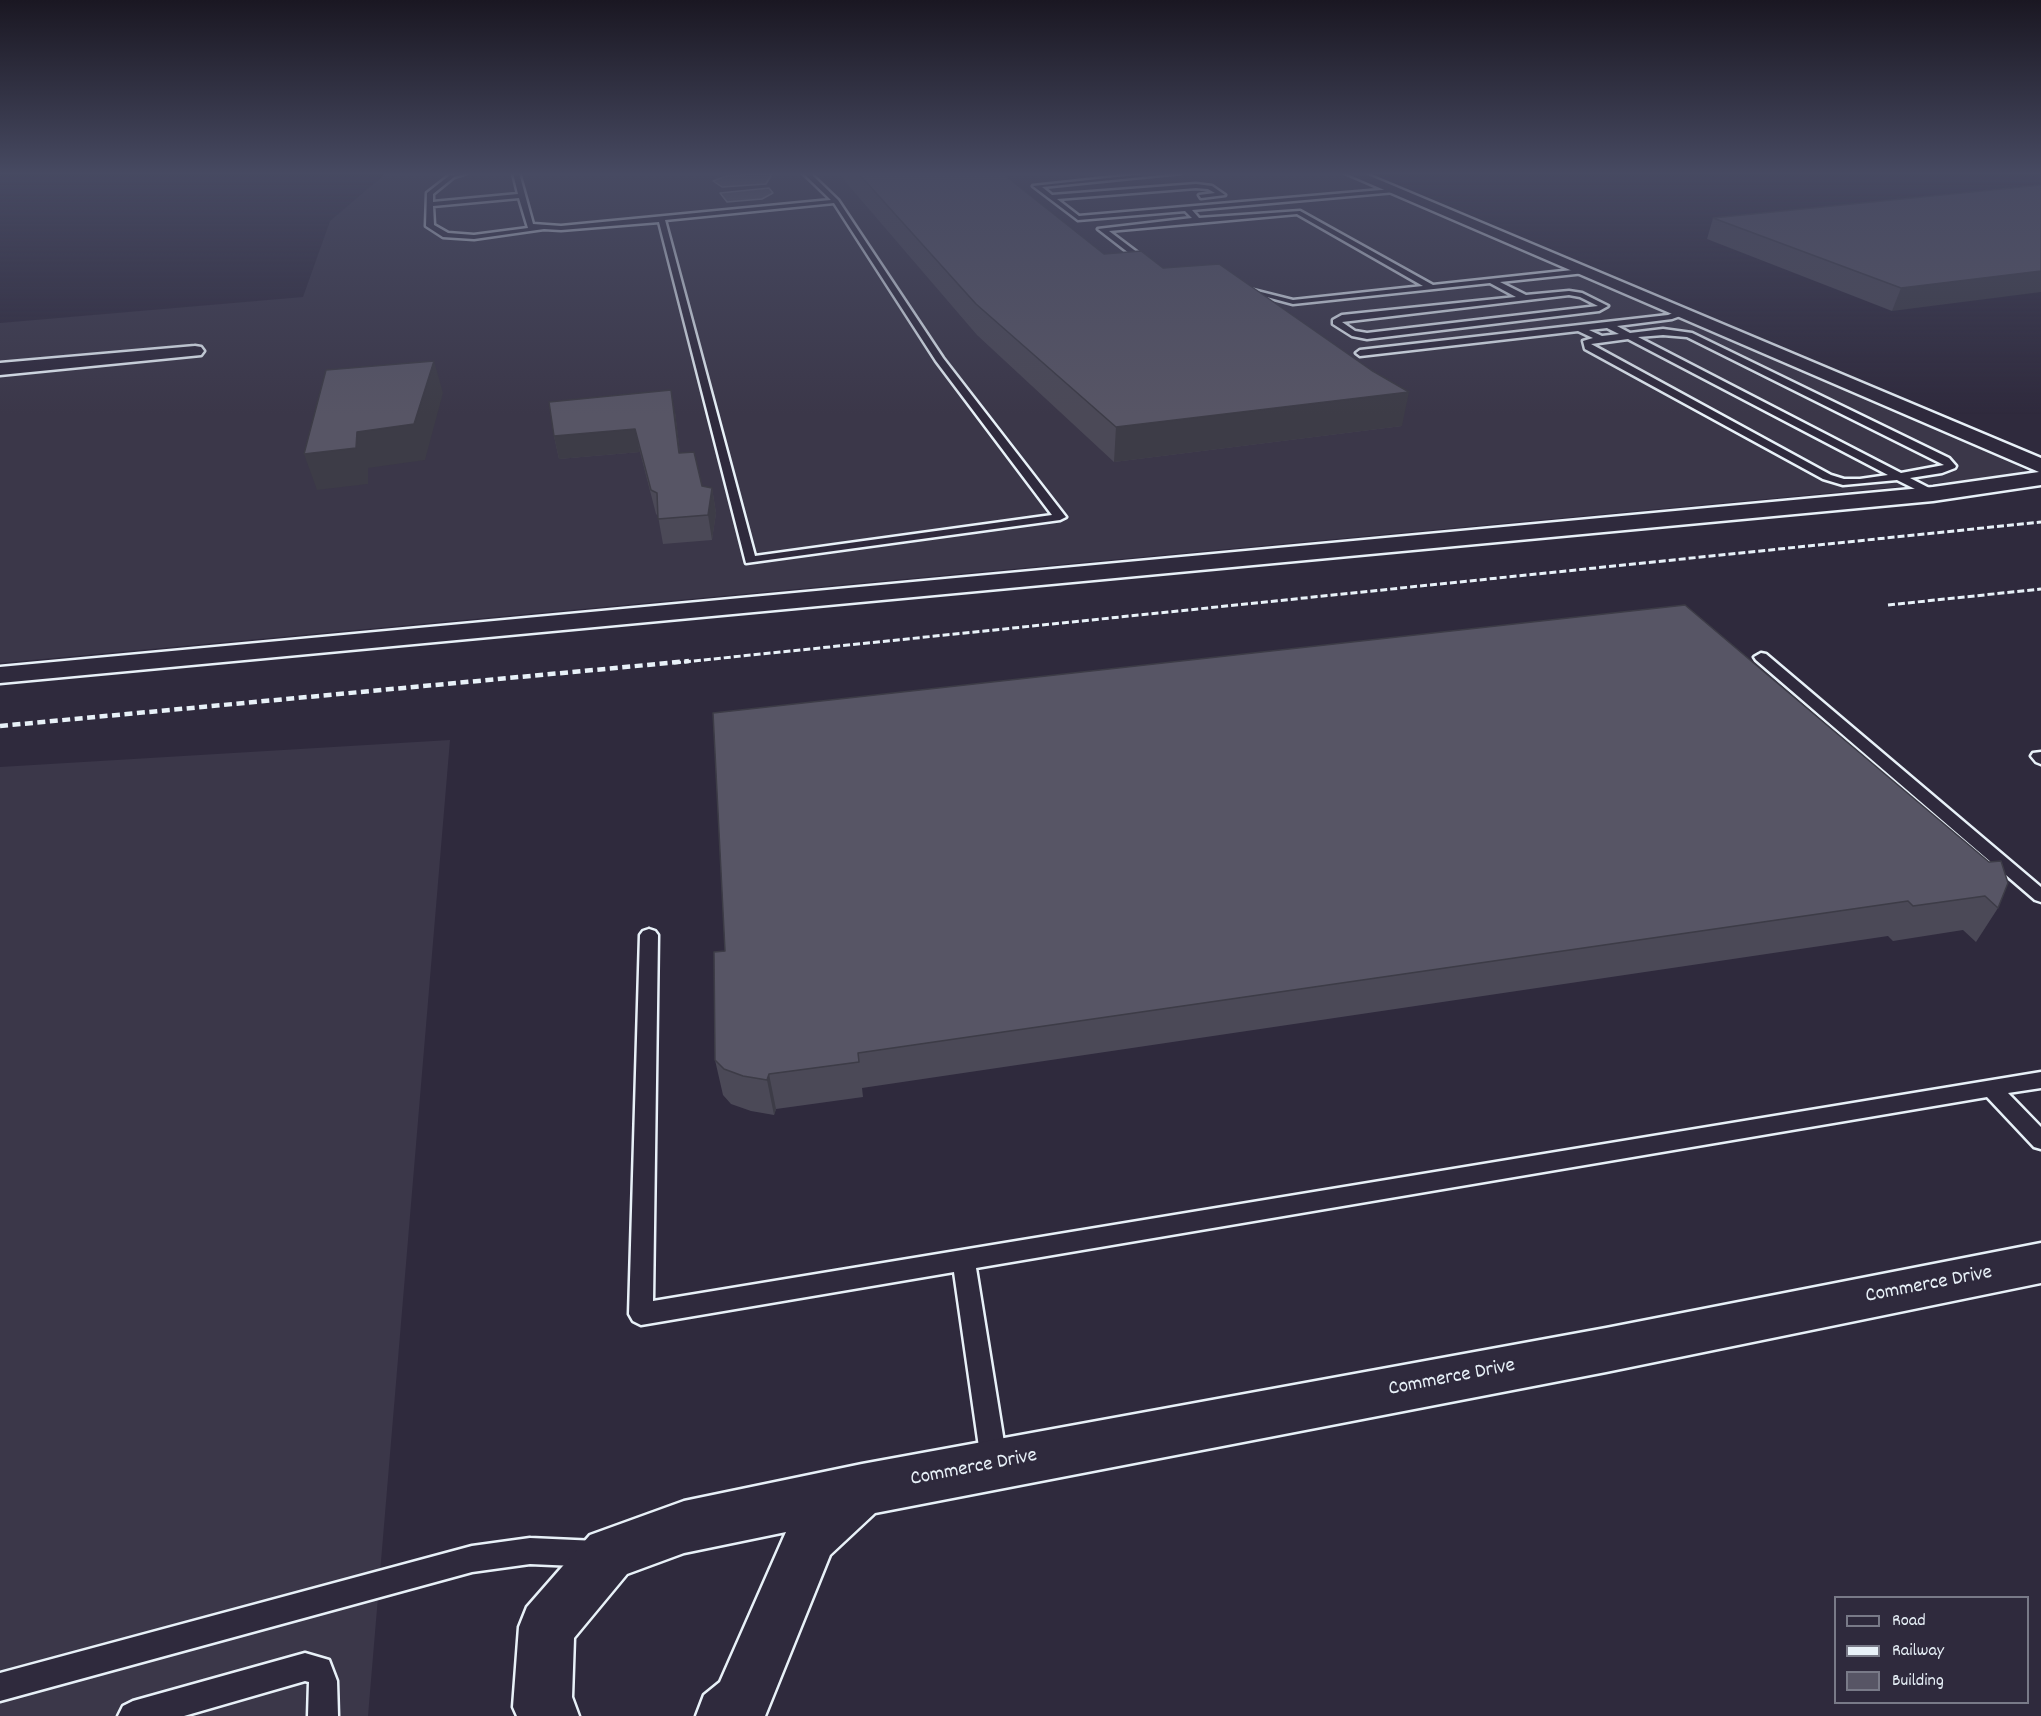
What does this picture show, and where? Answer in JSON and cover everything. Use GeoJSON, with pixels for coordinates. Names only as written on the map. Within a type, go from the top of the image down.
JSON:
{"type":"FeatureCollection","features":[{"type":"Feature","properties":{"kind":"street"},"geometry":{"type":"LineString","coordinates":[[1540,253],[2041,466]]}},
{"type":"Feature","properties":{"kind":"street"},"geometry":{"type":"LineString","coordinates":[[0,369],[195,351]]}},
{"type":"Feature","properties":{"kind":"street"},"geometry":{"type":"LineString","coordinates":[[0,675],[1933,494],[2041,478]]}},
{"type":"Feature","properties":{"kind":"street","name":"Commerce Drive"},"geometry":{"type":"LineString","coordinates":[[550,1716],[542,1707],[547,1627],[609,1554],[684,1527],[861,1490],[1606,1350],[2041,1263]]}},
{"type":"Feature","properties":{"kind":"street"},"geometry":{"type":"LineString","coordinates":[[725,1716],[741,1703],[811,1536],[861,1490]]}},
{"type":"Feature","properties":{"kind":"lane"},"geometry":{"type":"LineString","coordinates":[[670,253],[750,560],[1060,517],[939,359],[870,253]]}},
{"type":"Feature","properties":{"kind":"lane"},"geometry":{"type":"LineString","coordinates":[[1135,253],[1154,267]]}},
{"type":"Feature","properties":{"kind":"lane"},"geometry":{"type":"LineString","coordinates":[[1371,253],[1433,288]]}},
{"type":"Feature","properties":{"kind":"lane"},"geometry":{"type":"LineString","coordinates":[[1230,286],[1293,302],[1582,271]]}},
{"type":"Feature","properties":{"kind":"lane"},"geometry":{"type":"LineString","coordinates":[[1492,281],[1525,298]]}},
{"type":"Feature","properties":{"kind":"lane"},"geometry":{"type":"LineString","coordinates":[[1569,293],[1582,295],[1604,306],[1599,309],[1571,313],[1367,336],[1353,333],[1336,322],[1342,318],[1525,298],[1569,293]]}},
{"type":"Feature","properties":{"kind":"lane"},"geometry":{"type":"LineString","coordinates":[[1571,313],[1629,336],[1933,494]]}},
{"type":"Feature","properties":{"kind":"lane"},"geometry":{"type":"LineString","coordinates":[[1360,353],[1603,326],[1669,317],[1680,313]]}},
{"type":"Feature","properties":{"kind":"lane"},"geometry":{"type":"LineString","coordinates":[[1581,328],[1601,339]]}},
{"type":"Feature","properties":{"kind":"lane"},"geometry":{"type":"LineString","coordinates":[[1675,332],[1689,334],[1945,460],[1951,466],[1860,482],[1843,482],[1827,477],[1586,343],[1629,336],[1675,332]]}},
{"type":"Feature","properties":{"kind":"lane"},"geometry":{"type":"LineString","coordinates":[[1761,657],[2041,896]]}},
{"type":"Feature","properties":{"kind":"lane"},"geometry":{"type":"LineString","coordinates":[[649,935],[641,1314],[2041,1080]]}},
{"type":"Feature","properties":{"kind":"lane"},"geometry":{"type":"LineString","coordinates":[[1991,1088],[2041,1141]]}},
{"type":"Feature","properties":{"kind":"lane"},"geometry":{"type":"LineString","coordinates":[[964,1260],[994,1465]]}},
{"type":"Feature","properties":{"kind":"lane"},"geometry":{"type":"LineString","coordinates":[[0,1687],[472,1559],[530,1551],[609,1554]]}},
{"type":"Feature","properties":{"kind":"lane"},"geometry":{"type":"LineString","coordinates":[[133,1716],[305,1667],[319,1670],[323,1681],[323,1716]]}},
{"type":"Feature","properties":{"kind":"shaded area"},"geometry":{"type":"Polygon","coordinates":[[[319,253],[1534,253],[2017,458],[2025,475],[0,663],[0,323],[303,297],[319,253]]]}},
{"type":"Feature","properties":{"kind":"shaded area"},"geometry":{"type":"Polygon","coordinates":[[[450,740],[368,1716],[0,1716],[0,767],[450,740]]]}},
{"type":"Feature","properties":{"kind":"building"},"geometry":{"type":"Polygon","coordinates":[[[930,253],[1144,253],[1163,268],[1219,264],[1371,370],[1409,392],[1116,427],[976,304],[930,253]]]}},
{"type":"Feature","properties":{"kind":"building"},"geometry":{"type":"Polygon","coordinates":[[[1807,253],[2041,253],[2041,271],[1901,288],[1807,253]]]}},
{"type":"Feature","properties":{"kind":"building"},"geometry":{"type":"Polygon","coordinates":[[[434,361],[414,424],[357,432],[356,448],[304,454],[326,370],[434,361]]]}},
{"type":"Feature","properties":{"kind":"building"},"geometry":{"type":"Polygon","coordinates":[[[671,390],[679,453],[694,452],[702,486],[712,488],[708,515],[658,519],[657,493],[651,490],[635,429],[554,436],[549,402],[671,390]]]}},
{"type":"Feature","properties":{"kind":"building"},"geometry":{"type":"Polygon","coordinates":[[[1685,605],[1989,862],[2001,861],[2008,883],[1998,908],[1985,896],[1913,906],[1908,901],[858,1053],[859,1062],[769,1074],[767,1080],[743,1076],[724,1069],[715,1060],[714,952],[725,951],[713,713],[1685,605]]]}},
{"type":"Feature","properties":{"kind":"railway"},"geometry":{"type":"LineString","coordinates":[[674,663],[2041,522]]}},
{"type":"Feature","properties":{"kind":"railway"},"geometry":{"type":"LineString","coordinates":[[1888,605],[2041,589]]}},
{"type":"Feature","properties":{"kind":"railway"},"geometry":{"type":"LineString","coordinates":[[0,726],[689,661]]}}]}
